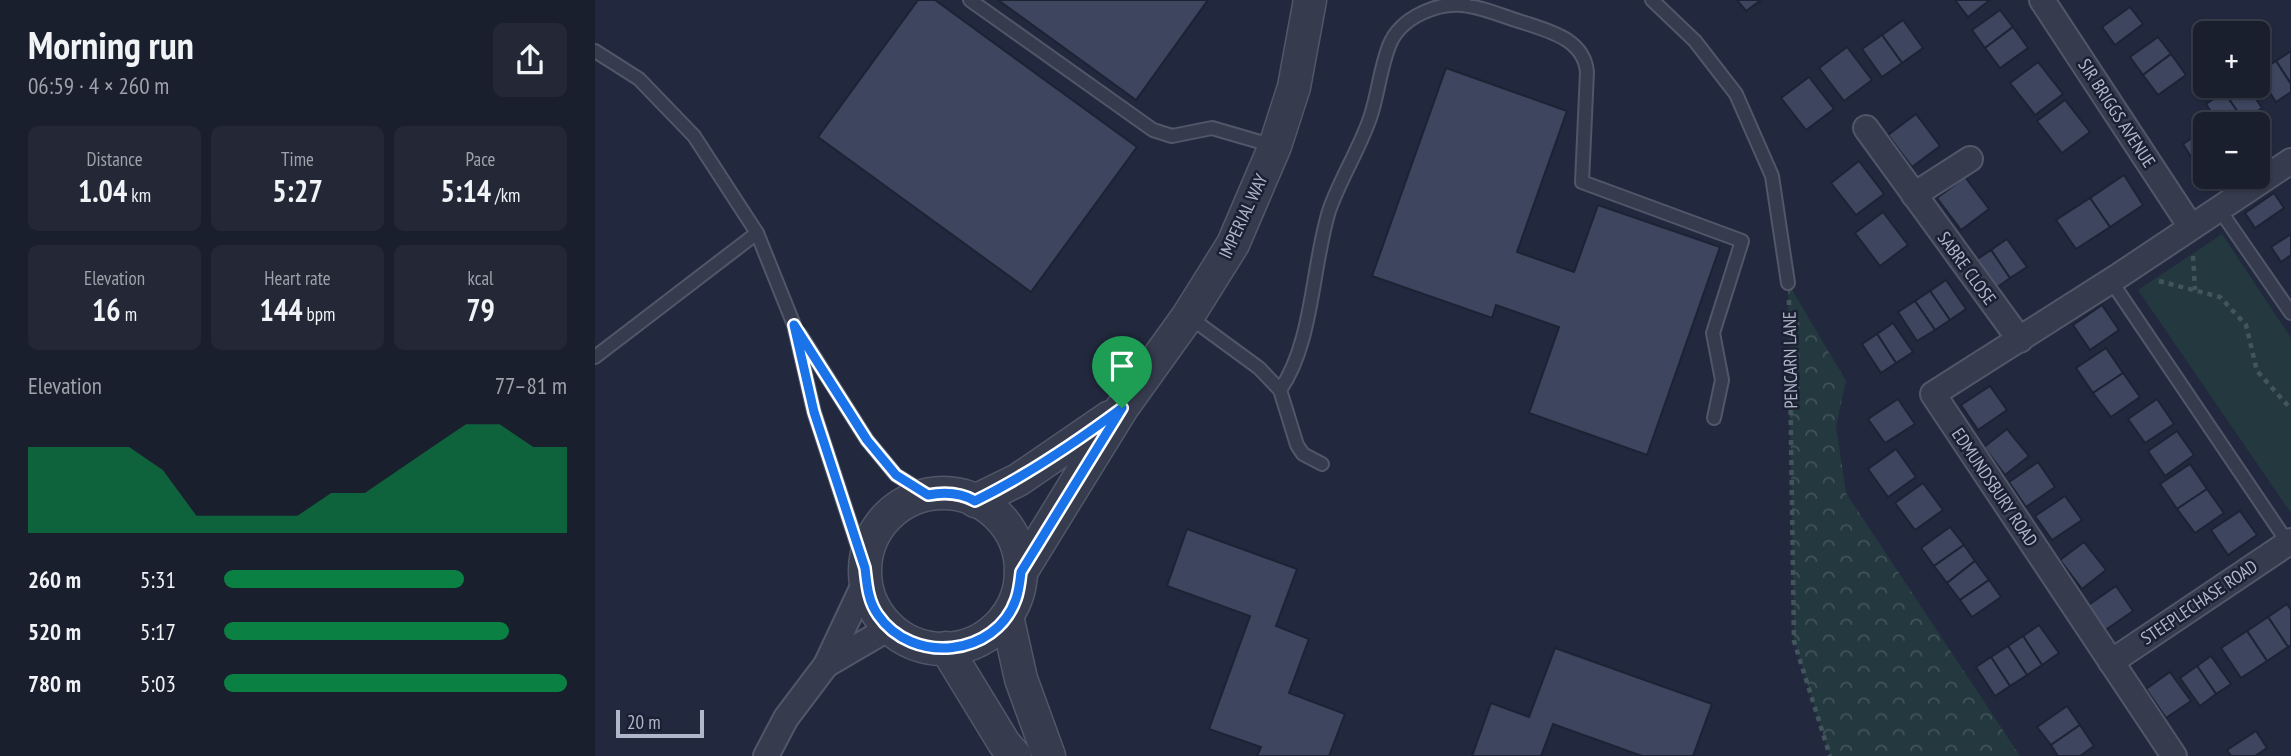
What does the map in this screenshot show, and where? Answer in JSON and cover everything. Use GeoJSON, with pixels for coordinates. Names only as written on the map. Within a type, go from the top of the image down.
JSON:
{"type":"FeatureCollection","features":[{"type":"Feature","properties":{"kind":"street","name":"IMPERIAL WAY"},"geometry":{"type":"LineString","coordinates":[[1021,572],[1122,408],[1188,316],[1233,244],[1275,146],[1294,87],[1310,0]]}},
{"type":"Feature","properties":{"kind":"street","name":"SIR BRIGGS AVENUE"},"geometry":{"type":"LineString","coordinates":[[2042,0],[2191,227]]}},
{"type":"Feature","properties":{"kind":"street","name":"SABRE CLOSE"},"geometry":{"type":"LineString","coordinates":[[1866,128],[2019,340]]}},
{"type":"Feature","properties":{"kind":"street"},"geometry":{"type":"LineString","coordinates":[[1914,195],[1970,159]]}},
{"type":"Feature","properties":{"kind":"street","name":"EDMUNDSBURY ROAD"},"geometry":{"type":"LineString","coordinates":[[2174,756],[1933,394],[2291,161]]}},
{"type":"Feature","properties":{"kind":"street","name":"IMPERIAL WAY"},"geometry":{"type":"LineString","coordinates":[[975,501],[1018,480],[1122,408]]}},
{"type":"Feature","properties":{"kind":"street","name":"IMPERIAL WAY"},"geometry":{"type":"LineString","coordinates":[[940,493],[967,496],[1000,517],[1009,529],[1020,554],[1021,572],[1016,599],[1007,616],[981,639],[954,648],[938,649],[911,642],[898,635],[879,616],[868,595],[865,574],[873,536],[883,520],[904,503],[928,495],[940,493]]}},
{"type":"Feature","properties":{"kind":"street","name":"STEEPLECHASE ROAD"},"geometry":{"type":"LineString","coordinates":[[2111,662],[2289,542]]}},
{"type":"Feature","properties":{"kind":"street"},"geometry":{"type":"LineString","coordinates":[[766,756],[786,718],[826,665],[865,574]]}},
{"type":"Feature","properties":{"kind":"street"},"geometry":{"type":"LineString","coordinates":[[1007,616],[1021,679],[1049,756]]}},
{"type":"Feature","properties":{"kind":"street"},"geometry":{"type":"LineString","coordinates":[[826,665],[891,627]]}},
{"type":"Feature","properties":{"kind":"street"},"geometry":{"type":"LineString","coordinates":[[946,648],[1004,743],[1015,756]]}},
{"type":"Feature","properties":{"kind":"lane"},"geometry":{"type":"LineString","coordinates":[[970,0],[1153,130],[1172,136],[1212,128],[1275,146]]}},
{"type":"Feature","properties":{"kind":"lane"},"geometry":{"type":"LineString","coordinates":[[1652,0],[1695,41],[1736,94],[1772,176],[1788,283]]}},
{"type":"Feature","properties":{"kind":"lane"},"geometry":{"type":"LineString","coordinates":[[1280,390],[1297,357],[1318,251],[1330,210],[1371,115],[1389,46],[1396,33],[1419,15],[1450,5],[1468,5],[1558,34],[1580,50],[1586,59],[1582,182],[1742,241],[1713,333],[1722,380],[1714,418]]}},
{"type":"Feature","properties":{"kind":"lane"},"geometry":{"type":"LineString","coordinates":[[595,51],[639,79],[694,136],[757,233],[794,325],[814,412],[865,574]]}},
{"type":"Feature","properties":{"kind":"lane"},"geometry":{"type":"LineString","coordinates":[[2219,209],[2291,313]]}},
{"type":"Feature","properties":{"kind":"lane"},"geometry":{"type":"LineString","coordinates":[[595,357],[757,233]]}},
{"type":"Feature","properties":{"kind":"lane","name":"STEEPLECHASE ROAD"},"geometry":{"type":"LineString","coordinates":[[2115,278],[2202,416],[2289,542]]}},
{"type":"Feature","properties":{"kind":"lane"},"geometry":{"type":"LineString","coordinates":[[1188,316],[1259,368],[1280,390],[1297,445],[1303,454],[1322,464]]}},
{"type":"Feature","properties":{"kind":"lane"},"geometry":{"type":"LineString","coordinates":[[794,325],[867,440],[896,475],[928,495]]}},
{"type":"Feature","properties":{"kind":"path"},"geometry":{"type":"LineString","coordinates":[[2115,278],[2176,284],[2220,297],[2246,325],[2257,370],[2291,409]]}},
{"type":"Feature","properties":{"kind":"path","name":"PENCARN LANE"},"geometry":{"type":"LineString","coordinates":[[1788,283],[1794,640],[1830,756]]}},
{"type":"Feature","properties":{"kind":"green space"},"geometry":{"type":"Polygon","coordinates":[[[2222,234],[2291,338],[2291,513],[2138,290],[2222,234]]]}},
{"type":"Feature","properties":{"kind":"green space"},"geometry":{"type":"Polygon","coordinates":[[[1788,283],[1846,381],[1836,426],[1846,493],[2020,756],[1830,756],[1794,641],[1788,283]]]}},
{"type":"Feature","properties":{"kind":"building"},"geometry":{"type":"Polygon","coordinates":[[[918,0],[935,0],[1137,147],[1031,292],[818,137],[918,0]]]}},
{"type":"Feature","properties":{"kind":"building"},"geometry":{"type":"Polygon","coordinates":[[[998,0],[1208,0],[1136,100],[998,0]]]}},
{"type":"Feature","properties":{"kind":"building"},"geometry":{"type":"Polygon","coordinates":[[[1737,0],[1761,0],[1746,11],[1737,0]]]}},
{"type":"Feature","properties":{"kind":"building"},"geometry":{"type":"Polygon","coordinates":[[[1955,0],[1990,0],[1968,17],[1955,0]]]}},
{"type":"Feature","properties":{"kind":"building"},"geometry":{"type":"Polygon","coordinates":[[[2130,7],[2143,24],[2115,45],[2102,27],[2130,7]]]}},
{"type":"Feature","properties":{"kind":"building"},"geometry":{"type":"Polygon","coordinates":[[[2000,10],[2013,27],[1985,48],[1972,30],[2000,10]]]}},
{"type":"Feature","properties":{"kind":"building"},"geometry":{"type":"Polygon","coordinates":[[[1903,20],[1923,48],[1902,63],[1882,35],[1903,20]]]}},
{"type":"Feature","properties":{"kind":"building"},"geometry":{"type":"Polygon","coordinates":[[[2013,27],[2028,48],[2000,68],[1985,48],[2013,27]]]}},
{"type":"Feature","properties":{"kind":"building"},"geometry":{"type":"Polygon","coordinates":[[[1882,35],[1902,63],[1882,77],[1862,49],[1882,35]]]}},
{"type":"Feature","properties":{"kind":"building"},"geometry":{"type":"Polygon","coordinates":[[[2158,37],[2171,54],[2143,75],[2130,57],[2158,37]]]}},
{"type":"Feature","properties":{"kind":"building"},"geometry":{"type":"Polygon","coordinates":[[[1847,47],[1872,80],[1844,101],[1819,68],[1847,47]]]}},
{"type":"Feature","properties":{"kind":"building"},"geometry":{"type":"Polygon","coordinates":[[[2291,51],[2291,84],[2276,61],[2291,51]]]}},
{"type":"Feature","properties":{"kind":"building"},"geometry":{"type":"Polygon","coordinates":[[[2171,54],[2186,75],[2158,95],[2143,75],[2171,54]]]}},
{"type":"Feature","properties":{"kind":"building"},"geometry":{"type":"Polygon","coordinates":[[[2276,61],[2291,84],[2291,92],[2276,102],[2270,93],[2270,65],[2276,61]]]}},
{"type":"Feature","properties":{"kind":"building"},"geometry":{"type":"Polygon","coordinates":[[[2038,62],[2063,94],[2035,115],[2010,83],[2038,62]]]}},
{"type":"Feature","properties":{"kind":"building"},"geometry":{"type":"Polygon","coordinates":[[[1446,68],[1567,111],[1517,252],[1574,272],[1598,205],[1720,247],[1647,455],[1529,413],[1559,327],[1496,305],[1492,318],[1372,276],[1446,68]]]}},
{"type":"Feature","properties":{"kind":"building"},"geometry":{"type":"Polygon","coordinates":[[[1809,77],[1834,109],[1806,130],[1781,98],[1809,77]]]}},
{"type":"Feature","properties":{"kind":"building"},"geometry":{"type":"Polygon","coordinates":[[[2215,98],[2228,98],[2238,112],[2211,112],[2206,104],[2215,98]]]}},
{"type":"Feature","properties":{"kind":"building"},"geometry":{"type":"Polygon","coordinates":[[[2228,98],[2255,98],[2262,108],[2256,112],[2238,112],[2228,98]]]}},
{"type":"Feature","properties":{"kind":"building"},"geometry":{"type":"Polygon","coordinates":[[[2065,100],[2090,132],[2062,153],[2037,121],[2065,100]]]}},
{"type":"Feature","properties":{"kind":"building"},"geometry":{"type":"Polygon","coordinates":[[[1916,114],[1940,146],[1912,167],[1888,135],[1916,114]]]}},
{"type":"Feature","properties":{"kind":"building"},"geometry":{"type":"Polygon","coordinates":[[[2193,137],[2193,160],[2183,144],[2193,137]]]}},
{"type":"Feature","properties":{"kind":"building"},"geometry":{"type":"Polygon","coordinates":[[[1859,161],[1884,194],[1856,215],[1831,183],[1859,161]]]}},
{"type":"Feature","properties":{"kind":"building"},"geometry":{"type":"Polygon","coordinates":[[[2124,175],[2143,205],[2110,227],[2090,198],[2124,175]]]}},
{"type":"Feature","properties":{"kind":"building"},"geometry":{"type":"Polygon","coordinates":[[[1965,177],[1989,209],[1961,230],[1937,198],[1965,177]]]}},
{"type":"Feature","properties":{"kind":"building"},"geometry":{"type":"Polygon","coordinates":[[[2274,193],[2284,208],[2255,228],[2245,213],[2274,193]]]}},
{"type":"Feature","properties":{"kind":"building"},"geometry":{"type":"Polygon","coordinates":[[[2090,198],[2110,227],[2076,249],[2056,220],[2090,198]]]}},
{"type":"Feature","properties":{"kind":"building"},"geometry":{"type":"Polygon","coordinates":[[[1883,212],[1908,245],[1880,266],[1855,233],[1883,212]]]}},
{"type":"Feature","properties":{"kind":"building"},"geometry":{"type":"Polygon","coordinates":[[[2291,234],[2291,255],[2281,262],[2271,247],[2291,234]]]}},
{"type":"Feature","properties":{"kind":"building"},"geometry":{"type":"Polygon","coordinates":[[[2007,239],[2027,267],[2010,278],[1991,250],[2007,239]]]}},
{"type":"Feature","properties":{"kind":"building"},"geometry":{"type":"Polygon","coordinates":[[[1991,250],[2010,278],[1995,289],[1976,260],[1991,250]]]}},
{"type":"Feature","properties":{"kind":"building"},"geometry":{"type":"Polygon","coordinates":[[[1946,280],[1966,309],[1950,320],[1930,291],[1946,280]]]}},
{"type":"Feature","properties":{"kind":"building"},"geometry":{"type":"Polygon","coordinates":[[[1930,291],[1950,320],[1935,330],[1915,301],[1930,291]]]}},
{"type":"Feature","properties":{"kind":"building"},"geometry":{"type":"Polygon","coordinates":[[[1915,301],[1935,330],[1917,341],[1898,312],[1915,301]]]}},
{"type":"Feature","properties":{"kind":"building"},"geometry":{"type":"Polygon","coordinates":[[[2102,305],[2119,330],[2090,350],[2073,325],[2102,305]]]}},
{"type":"Feature","properties":{"kind":"building"},"geometry":{"type":"Polygon","coordinates":[[[1893,323],[1913,352],[1896,363],[1877,334],[1893,323]]]}},
{"type":"Feature","properties":{"kind":"building"},"geometry":{"type":"Polygon","coordinates":[[[1877,334],[1896,363],[1881,373],[1862,344],[1877,334]]]}},
{"type":"Feature","properties":{"kind":"building"},"geometry":{"type":"Polygon","coordinates":[[[2106,348],[2123,373],[2093,393],[2076,368],[2106,348]]]}},
{"type":"Feature","properties":{"kind":"building"},"geometry":{"type":"Polygon","coordinates":[[[2123,373],[2140,397],[2111,417],[2093,393],[2123,373]]]}},
{"type":"Feature","properties":{"kind":"building"},"geometry":{"type":"Polygon","coordinates":[[[1990,386],[2007,410],[1978,430],[1961,405],[1990,386]]]}},
{"type":"Feature","properties":{"kind":"building"},"geometry":{"type":"Polygon","coordinates":[[[1898,399],[1915,424],[1885,443],[1868,419],[1898,399]]]}},
{"type":"Feature","properties":{"kind":"building"},"geometry":{"type":"Polygon","coordinates":[[[2157,399],[2174,424],[2145,443],[2128,419],[2157,399]]]}},
{"type":"Feature","properties":{"kind":"building"},"geometry":{"type":"Polygon","coordinates":[[[2007,429],[2029,456],[2005,475],[1984,447],[2007,429]]]}},
{"type":"Feature","properties":{"kind":"building"},"geometry":{"type":"Polygon","coordinates":[[[2177,431],[2194,455],[2165,476],[2148,451],[2177,431]]]}},
{"type":"Feature","properties":{"kind":"building"},"geometry":{"type":"Polygon","coordinates":[[[1896,449],[1916,477],[1888,497],[1868,469],[1896,449]]]}},
{"type":"Feature","properties":{"kind":"building"},"geometry":{"type":"Polygon","coordinates":[[[2038,462],[2055,487],[2026,507],[2009,482],[2038,462]]]}},
{"type":"Feature","properties":{"kind":"building"},"geometry":{"type":"Polygon","coordinates":[[[2190,464],[2207,489],[2177,509],[2160,484],[2190,464]]]}},
{"type":"Feature","properties":{"kind":"building"},"geometry":{"type":"Polygon","coordinates":[[[1923,483],[1943,510],[1915,530],[1895,503],[1923,483]]]}},
{"type":"Feature","properties":{"kind":"building"},"geometry":{"type":"Polygon","coordinates":[[[2207,489],[2224,513],[2195,533],[2177,509],[2207,489]]]}},
{"type":"Feature","properties":{"kind":"building"},"geometry":{"type":"Polygon","coordinates":[[[2065,496],[2082,520],[2052,540],[2035,516],[2065,496]]]}},
{"type":"Feature","properties":{"kind":"building"},"geometry":{"type":"Polygon","coordinates":[[[2240,511],[2257,535],[2228,555],[2211,530],[2240,511]]]}},
{"type":"Feature","properties":{"kind":"building"},"geometry":{"type":"Polygon","coordinates":[[[1950,527],[1964,545],[1934,566],[1921,548],[1950,527]]]}},
{"type":"Feature","properties":{"kind":"building"},"geometry":{"type":"Polygon","coordinates":[[[1187,529],[1297,569],[1276,626],[1309,639],[1289,693],[1345,714],[1329,756],[1257,756],[1261,747],[1209,729],[1250,616],[1167,586],[1187,529]]]}},
{"type":"Feature","properties":{"kind":"building"},"geometry":{"type":"Polygon","coordinates":[[[2084,542],[2106,570],[2082,589],[2060,560],[2084,542]]]}},
{"type":"Feature","properties":{"kind":"building"},"geometry":{"type":"Polygon","coordinates":[[[1964,545],[1975,561],[1947,583],[1934,566],[1964,545]]]}},
{"type":"Feature","properties":{"kind":"building"},"geometry":{"type":"Polygon","coordinates":[[[1975,561],[1989,580],[1960,600],[1947,583],[1975,561]]]}},
{"type":"Feature","properties":{"kind":"building"},"geometry":{"type":"Polygon","coordinates":[[[1989,580],[2001,597],[1972,617],[1960,600],[1989,580]]]}},
{"type":"Feature","properties":{"kind":"building"},"geometry":{"type":"Polygon","coordinates":[[[2116,586],[2133,611],[2104,631],[2087,606],[2116,586]]]}},
{"type":"Feature","properties":{"kind":"building"},"geometry":{"type":"Polygon","coordinates":[[[2287,604],[2291,610],[2291,645],[2288,647],[2268,617],[2287,604]]]}},
{"type":"Feature","properties":{"kind":"building"},"geometry":{"type":"Polygon","coordinates":[[[2268,617],[2288,647],[2267,661],[2247,631],[2268,617]]]}},
{"type":"Feature","properties":{"kind":"building"},"geometry":{"type":"Polygon","coordinates":[[[2039,625],[2059,653],[2042,665],[2023,636],[2039,625]]]}},
{"type":"Feature","properties":{"kind":"building"},"geometry":{"type":"Polygon","coordinates":[[[2247,631],[2267,661],[2241,678],[2221,648],[2247,631]]]}},
{"type":"Feature","properties":{"kind":"building"},"geometry":{"type":"Polygon","coordinates":[[[2023,636],[2042,665],[2027,675],[2008,646],[2023,636]]]}},
{"type":"Feature","properties":{"kind":"building"},"geometry":{"type":"Polygon","coordinates":[[[2008,646],[2027,675],[2010,686],[1991,657],[2008,646]]]}},
{"type":"Feature","properties":{"kind":"building"},"geometry":{"type":"Polygon","coordinates":[[[1555,648],[1712,704],[1693,756],[1642,756],[1553,724],[1541,756],[1472,756],[1491,703],[1529,717],[1555,648]]]}},
{"type":"Feature","properties":{"kind":"building"},"geometry":{"type":"Polygon","coordinates":[[[2211,656],[2231,684],[2216,694],[2197,666],[2211,656]]]}},
{"type":"Feature","properties":{"kind":"building"},"geometry":{"type":"Polygon","coordinates":[[[1991,657],[2010,686],[1995,696],[1976,667],[1991,657]]]}},
{"type":"Feature","properties":{"kind":"building"},"geometry":{"type":"Polygon","coordinates":[[[2197,666],[2216,694],[2200,706],[2180,678],[2197,666]]]}},
{"type":"Feature","properties":{"kind":"building"},"geometry":{"type":"Polygon","coordinates":[[[2170,672],[2191,701],[2166,718],[2146,689],[2170,672]]]}},
{"type":"Feature","properties":{"kind":"building"},"geometry":{"type":"Polygon","coordinates":[[[2067,706],[2080,725],[2051,745],[2037,727],[2067,706]]]}},
{"type":"Feature","properties":{"kind":"building"},"geometry":{"type":"Polygon","coordinates":[[[2080,725],[2094,746],[2080,756],[2058,756],[2051,745],[2080,725]]]}},
{"type":"Feature","properties":{"kind":"building"},"geometry":{"type":"Polygon","coordinates":[[[2256,731],[2267,748],[2255,756],[2231,756],[2227,750],[2256,731]]]}},
{"type":"Feature","properties":{"kind":"route"},"geometry":{"type":"LineString","coordinates":[[794,325],[867,440],[896,475],[928,495],[940,493],[967,496],[975,501],[1018,480],[1122,408],[1021,572],[1016,599],[1007,616],[988,635],[973,643],[938,649],[911,642],[898,635],[879,616],[868,595],[865,568],[814,412],[794,325]]}}]}
